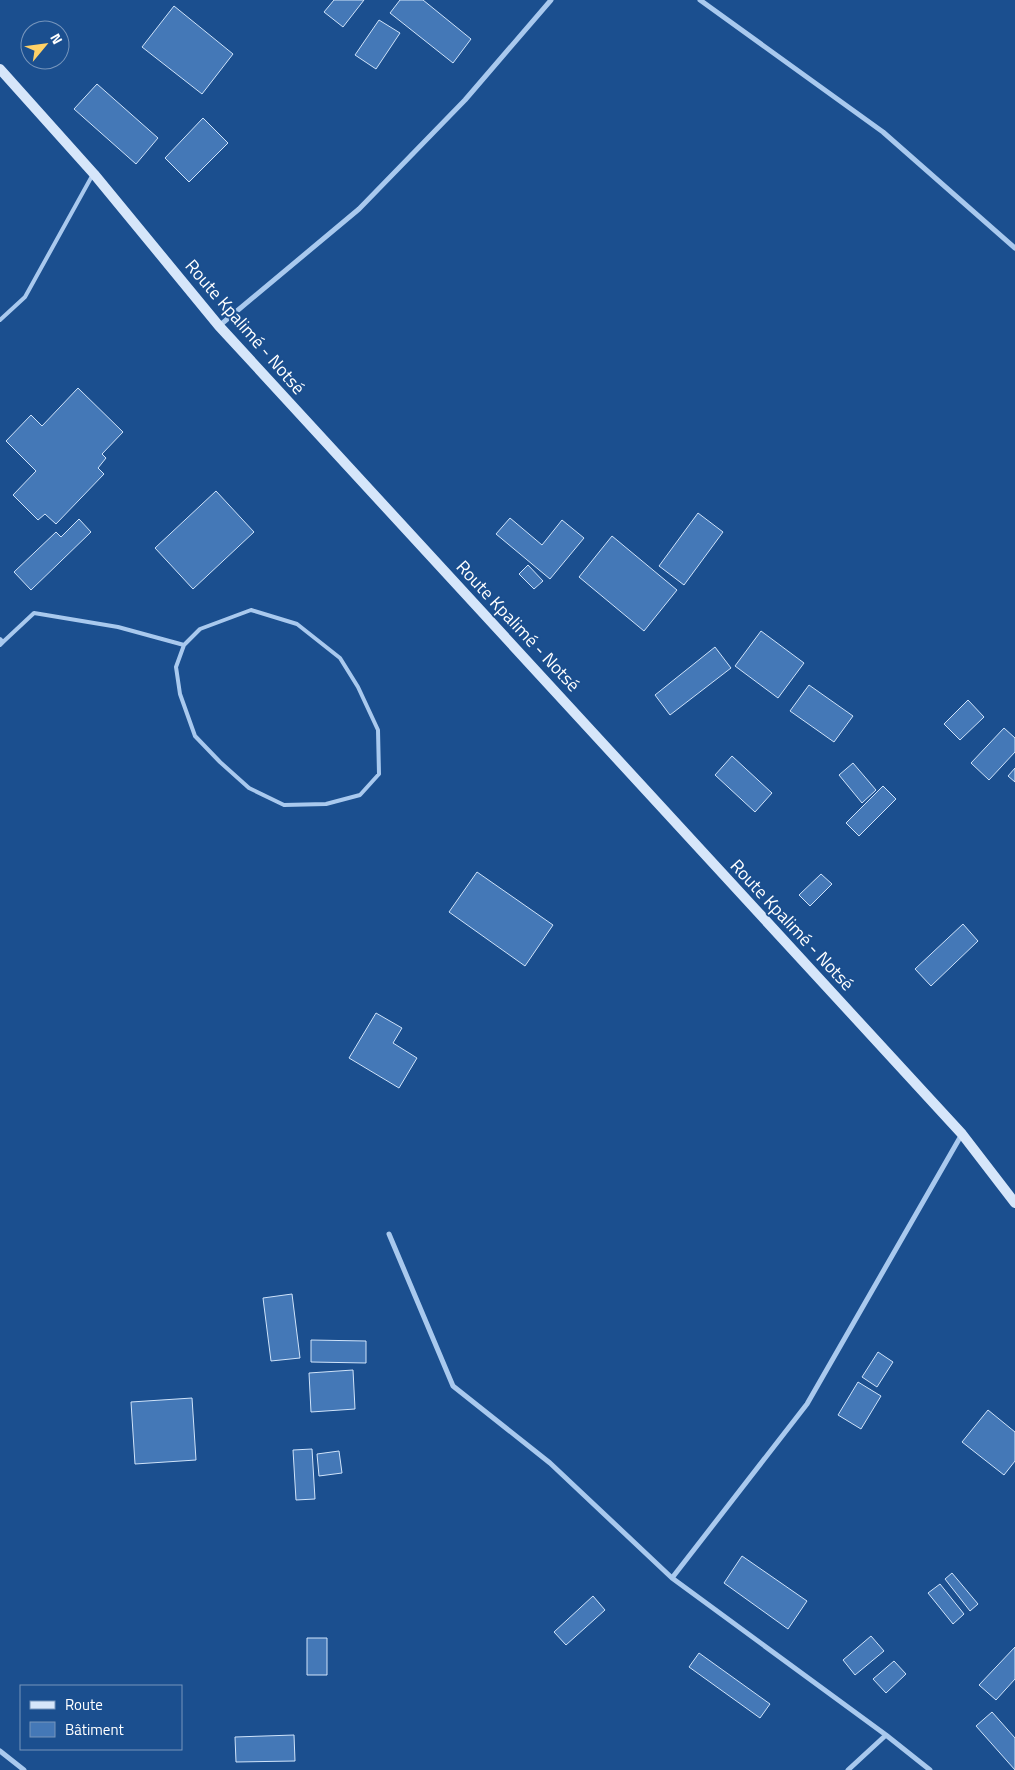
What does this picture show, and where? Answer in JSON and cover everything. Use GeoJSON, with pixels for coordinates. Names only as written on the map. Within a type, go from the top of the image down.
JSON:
{"type":"FeatureCollection","features":[{"type":"Feature","properties":{"kind":"main road","name":"Route Kpalimé - Notsé"},"geometry":{"type":"LineString","coordinates":[[0,69],[94,174],[220,326],[962,1134],[1015,1203]]}},
{"type":"Feature","properties":{"kind":"street"},"geometry":{"type":"LineString","coordinates":[[220,326],[359,209],[465,100],[550,0]]}},
{"type":"Feature","properties":{"kind":"street"},"geometry":{"type":"LineString","coordinates":[[700,0],[883,132],[1015,248]]}},
{"type":"Feature","properties":{"kind":"street"},"geometry":{"type":"LineString","coordinates":[[672,1578],[807,1404],[962,1134]]}},
{"type":"Feature","properties":{"kind":"street"},"geometry":{"type":"LineString","coordinates":[[389,1234],[453,1386],[550,1463],[672,1578],[886,1735],[930,1770]]}},
{"type":"Feature","properties":{"kind":"street"},"geometry":{"type":"LineString","coordinates":[[848,1770],[886,1735]]}},
{"type":"Feature","properties":{"kind":"street"},"geometry":{"type":"LineString","coordinates":[[0,1751],[24,1770]]}},
{"type":"Feature","properties":{"kind":"lane"},"geometry":{"type":"LineString","coordinates":[[0,320],[25,297],[94,174]]}},
{"type":"Feature","properties":{"kind":"lane"},"geometry":{"type":"LineString","coordinates":[[250,610],[297,624],[340,658],[358,687],[378,730],[379,774],[360,795],[326,804],[284,805],[249,788],[195,736],[180,694],[176,667],[184,646],[200,629],[250,610]]}},
{"type":"Feature","properties":{"kind":"lane"},"geometry":{"type":"LineString","coordinates":[[1,642],[34,613],[118,628],[184,646]]}},
{"type":"Feature","properties":{"kind":"building"},"geometry":{"type":"Polygon","coordinates":[[[334,0],[364,0],[343,27],[324,12],[334,0]]]}},
{"type":"Feature","properties":{"kind":"building"},"geometry":{"type":"Polygon","coordinates":[[[400,0],[423,0],[471,39],[453,63],[390,13],[400,0]]]}},
{"type":"Feature","properties":{"kind":"building"},"geometry":{"type":"Polygon","coordinates":[[[174,6],[233,54],[202,94],[142,47],[174,6]]]}},
{"type":"Feature","properties":{"kind":"building"},"geometry":{"type":"Polygon","coordinates":[[[379,20],[400,33],[376,69],[355,55],[379,20]]]}},
{"type":"Feature","properties":{"kind":"building"},"geometry":{"type":"Polygon","coordinates":[[[97,84],[158,138],[136,164],[74,109],[97,84]]]}},
{"type":"Feature","properties":{"kind":"building"},"geometry":{"type":"Polygon","coordinates":[[[203,118],[228,143],[189,182],[165,158],[203,118]]]}},
{"type":"Feature","properties":{"kind":"building"},"geometry":{"type":"Polygon","coordinates":[[[78,388],[123,432],[102,454],[106,458],[98,468],[104,474],[56,524],[45,514],[38,520],[13,495],[36,471],[6,441],[31,415],[42,426],[78,388]]]}},
{"type":"Feature","properties":{"kind":"building"},"geometry":{"type":"Polygon","coordinates":[[[216,491],[254,532],[193,589],[155,548],[216,491]]]}},
{"type":"Feature","properties":{"kind":"building"},"geometry":{"type":"Polygon","coordinates":[[[698,513],[723,532],[684,585],[659,566],[698,513]]]}},
{"type":"Feature","properties":{"kind":"building"},"geometry":{"type":"Polygon","coordinates":[[[510,518],[542,545],[562,520],[584,538],[550,579],[496,534],[510,518]]]}},
{"type":"Feature","properties":{"kind":"building"},"geometry":{"type":"Polygon","coordinates":[[[79,519],[91,532],[31,590],[14,572],[56,532],[61,537],[79,519]]]}},
{"type":"Feature","properties":{"kind":"building"},"geometry":{"type":"Polygon","coordinates":[[[612,536],[677,590],[644,631],[579,577],[612,536]]]}},
{"type":"Feature","properties":{"kind":"building"},"geometry":{"type":"Polygon","coordinates":[[[528,565],[543,581],[534,589],[519,574],[528,565]]]}},
{"type":"Feature","properties":{"kind":"building"},"geometry":{"type":"Polygon","coordinates":[[[761,631],[804,663],[778,698],[735,666],[761,631]]]}},
{"type":"Feature","properties":{"kind":"building"},"geometry":{"type":"Polygon","coordinates":[[[715,647],[731,668],[670,715],[655,695],[715,647]]]}},
{"type":"Feature","properties":{"kind":"building"},"geometry":{"type":"Polygon","coordinates":[[[809,685],[853,716],[834,742],[790,711],[809,685]]]}},
{"type":"Feature","properties":{"kind":"building"},"geometry":{"type":"Polygon","coordinates":[[[968,700],[984,717],[960,740],[944,724],[968,700]]]}},
{"type":"Feature","properties":{"kind":"building"},"geometry":{"type":"Polygon","coordinates":[[[1004,728],[1015,738],[1015,752],[989,780],[971,763],[1004,728]]]}},
{"type":"Feature","properties":{"kind":"building"},"geometry":{"type":"Polygon","coordinates":[[[732,756],[772,793],[755,812],[715,775],[732,756]]]}},
{"type":"Feature","properties":{"kind":"building"},"geometry":{"type":"Polygon","coordinates":[[[853,763],[876,790],[862,803],[839,775],[853,763]]]}},
{"type":"Feature","properties":{"kind":"building"},"geometry":{"type":"Polygon","coordinates":[[[1015,768],[1015,782],[1008,776],[1015,768]]]}},
{"type":"Feature","properties":{"kind":"building"},"geometry":{"type":"Polygon","coordinates":[[[883,786],[896,799],[859,836],[846,823],[883,786]]]}},
{"type":"Feature","properties":{"kind":"building"},"geometry":{"type":"Polygon","coordinates":[[[477,872],[553,925],[525,966],[449,912],[477,872]]]}},
{"type":"Feature","properties":{"kind":"building"},"geometry":{"type":"Polygon","coordinates":[[[821,874],[832,884],[810,906],[799,895],[821,874]]]}},
{"type":"Feature","properties":{"kind":"building"},"geometry":{"type":"Polygon","coordinates":[[[963,924],[978,941],[931,986],[915,969],[963,924]]]}},
{"type":"Feature","properties":{"kind":"building"},"geometry":{"type":"Polygon","coordinates":[[[376,1013],[402,1028],[393,1043],[417,1058],[399,1088],[349,1058],[376,1013]]]}},
{"type":"Feature","properties":{"kind":"building"},"geometry":{"type":"Polygon","coordinates":[[[292,1294],[300,1358],[271,1361],[263,1298],[292,1294]]]}},
{"type":"Feature","properties":{"kind":"building"},"geometry":{"type":"Polygon","coordinates":[[[311,1340],[366,1341],[366,1363],[311,1362],[311,1340]]]}},
{"type":"Feature","properties":{"kind":"building"},"geometry":{"type":"Polygon","coordinates":[[[878,1352],[893,1362],[877,1387],[862,1377],[878,1352]]]}},
{"type":"Feature","properties":{"kind":"building"},"geometry":{"type":"Polygon","coordinates":[[[353,1370],[355,1409],[311,1412],[309,1373],[353,1370]]]}},
{"type":"Feature","properties":{"kind":"building"},"geometry":{"type":"Polygon","coordinates":[[[858,1382],[881,1396],[861,1429],[838,1415],[858,1382]]]}},
{"type":"Feature","properties":{"kind":"building"},"geometry":{"type":"Polygon","coordinates":[[[192,1398],[196,1460],[135,1464],[131,1402],[192,1398]]]}},
{"type":"Feature","properties":{"kind":"building"},"geometry":{"type":"Polygon","coordinates":[[[988,1410],[1015,1432],[1015,1461],[1004,1475],[962,1442],[988,1410]]]}},
{"type":"Feature","properties":{"kind":"building"},"geometry":{"type":"Polygon","coordinates":[[[312,1449],[315,1499],[296,1500],[293,1450],[312,1449]]]}},
{"type":"Feature","properties":{"kind":"building"},"geometry":{"type":"Polygon","coordinates":[[[339,1451],[342,1473],[319,1476],[317,1454],[339,1451]]]}},
{"type":"Feature","properties":{"kind":"building"},"geometry":{"type":"Polygon","coordinates":[[[742,1556],[807,1601],[788,1629],[724,1583],[742,1556]]]}},
{"type":"Feature","properties":{"kind":"building"},"geometry":{"type":"Polygon","coordinates":[[[952,1573],[978,1604],[970,1611],[945,1579],[952,1573]]]}},
{"type":"Feature","properties":{"kind":"building"},"geometry":{"type":"Polygon","coordinates":[[[940,1584],[964,1614],[953,1624],[928,1593],[940,1584]]]}},
{"type":"Feature","properties":{"kind":"building"},"geometry":{"type":"Polygon","coordinates":[[[593,1596],[605,1610],[566,1645],[554,1632],[593,1596]]]}},
{"type":"Feature","properties":{"kind":"building"},"geometry":{"type":"Polygon","coordinates":[[[871,1636],[884,1651],[855,1675],[843,1660],[871,1636]]]}},
{"type":"Feature","properties":{"kind":"building"},"geometry":{"type":"Polygon","coordinates":[[[307,1638],[327,1638],[327,1675],[307,1675],[307,1638]]]}},
{"type":"Feature","properties":{"kind":"building"},"geometry":{"type":"Polygon","coordinates":[[[1015,1647],[1015,1679],[996,1700],[979,1685],[1015,1647]]]}},
{"type":"Feature","properties":{"kind":"building"},"geometry":{"type":"Polygon","coordinates":[[[699,1653],[770,1704],[760,1718],[689,1667],[699,1653]]]}},
{"type":"Feature","properties":{"kind":"building"},"geometry":{"type":"Polygon","coordinates":[[[894,1661],[906,1674],[886,1693],[873,1679],[894,1661]]]}},
{"type":"Feature","properties":{"kind":"building"},"geometry":{"type":"Polygon","coordinates":[[[992,1712],[1015,1738],[1015,1770],[976,1726],[992,1712]]]}},
{"type":"Feature","properties":{"kind":"building"},"geometry":{"type":"Polygon","coordinates":[[[294,1735],[295,1761],[236,1762],[235,1737],[294,1735]]]}}]}
